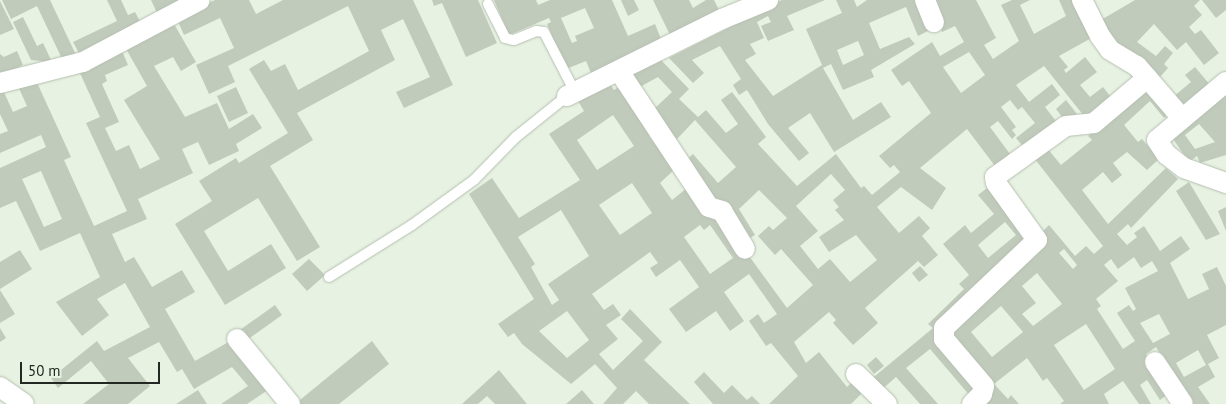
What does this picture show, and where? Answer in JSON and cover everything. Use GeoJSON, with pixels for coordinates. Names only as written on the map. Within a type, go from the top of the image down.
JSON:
{"type":"FeatureCollection","features":[{"type":"Feature","properties":{"kind":"street"},"geometry":{"type":"LineString","coordinates":[[0,83],[83,62],[200,0]]}},
{"type":"Feature","properties":{"kind":"street"},"geometry":{"type":"LineString","coordinates":[[571,94],[722,19],[768,0]]}},
{"type":"Feature","properties":{"kind":"street"},"geometry":{"type":"LineString","coordinates":[[924,0],[934,22]]}},
{"type":"Feature","properties":{"kind":"street"},"geometry":{"type":"LineString","coordinates":[[1082,0],[1100,36],[1110,50],[1137,66],[1181,117]]}},
{"type":"Feature","properties":{"kind":"street"},"geometry":{"type":"LineString","coordinates":[[619,70],[709,207],[722,212],[745,249]]}},
{"type":"Feature","properties":{"kind":"street"},"geometry":{"type":"LineString","coordinates":[[972,404],[982,394],[984,386],[944,339],[944,328],[1037,240],[996,183],[995,177],[1066,126],[1094,122],[1147,78]]}},
{"type":"Feature","properties":{"kind":"street"},"geometry":{"type":"LineString","coordinates":[[1226,82],[1160,134],[1159,147],[1184,168],[1226,182]]}},
{"type":"Feature","properties":{"kind":"street"},"geometry":{"type":"LineString","coordinates":[[237,339],[290,404]]}},
{"type":"Feature","properties":{"kind":"street"},"geometry":{"type":"LineString","coordinates":[[1155,362],[1183,404]]}},
{"type":"Feature","properties":{"kind":"street"},"geometry":{"type":"LineString","coordinates":[[856,374],[887,404]]}},
{"type":"Feature","properties":{"kind":"street"},"geometry":{"type":"LineString","coordinates":[[0,387],[24,404]]}},
{"type":"Feature","properties":{"kind":"lane"},"geometry":{"type":"LineString","coordinates":[[329,277],[412,225],[474,180],[516,137],[571,94],[544,32],[536,32],[514,40],[505,38],[488,4]]}},
{"type":"Feature","properties":{"kind":"building"},"geometry":{"type":"Polygon","coordinates":[[[2,0],[50,0],[77,57],[64,63],[37,6],[11,19],[2,0]]]}},
{"type":"Feature","properties":{"kind":"building"},"geometry":{"type":"Polygon","coordinates":[[[107,0],[121,0],[128,15],[135,12],[143,27],[81,57],[73,42],[117,21],[107,0]]]}},
{"type":"Feature","properties":{"kind":"building"},"geometry":{"type":"Polygon","coordinates":[[[151,0],[190,0],[158,15],[151,0]]]}},
{"type":"Feature","properties":{"kind":"building"},"geometry":{"type":"Polygon","coordinates":[[[215,0],[249,0],[256,14],[283,0],[413,0],[453,85],[404,108],[396,92],[430,77],[403,19],[381,30],[395,60],[297,113],[313,140],[270,166],[320,247],[297,261],[258,198],[204,231],[228,271],[271,244],[286,268],[225,305],[175,224],[212,201],[199,181],[236,158],[239,163],[288,133],[249,69],[264,60],[271,71],[285,64],[298,90],[369,51],[348,6],[228,66],[235,82],[209,94],[196,65],[234,48],[220,18],[184,35],[176,17],[215,0]]]}},
{"type":"Feature","properties":{"kind":"building"},"geometry":{"type":"Polygon","coordinates":[[[432,0],[478,0],[497,43],[466,57],[442,3],[434,6],[432,0]]]}},
{"type":"Feature","properties":{"kind":"building"},"geometry":{"type":"Polygon","coordinates":[[[494,0],[536,0],[538,5],[550,0],[612,0],[628,36],[655,24],[661,39],[591,73],[586,61],[566,69],[547,24],[551,22],[549,18],[509,35],[494,0]],[[585,8],[561,18],[572,43],[577,41],[575,36],[594,28],[585,8]]]}},
{"type":"Feature","properties":{"kind":"building"},"geometry":{"type":"Polygon","coordinates":[[[621,0],[634,0],[639,10],[628,16],[621,0]]]}},
{"type":"Feature","properties":{"kind":"building"},"geometry":{"type":"Polygon","coordinates":[[[653,0],[689,0],[693,8],[706,0],[714,0],[721,14],[671,37],[653,0]]]}},
{"type":"Feature","properties":{"kind":"building"},"geometry":{"type":"Polygon","coordinates":[[[782,0],[825,0],[787,16],[794,30],[768,41],[761,26],[771,22],[768,16],[757,22],[764,38],[750,44],[756,54],[745,60],[773,96],[822,65],[806,29],[842,13],[836,0],[854,0],[857,7],[867,0],[916,0],[928,31],[918,36],[906,7],[869,23],[880,49],[909,37],[915,44],[871,70],[874,77],[843,90],[831,64],[823,68],[853,120],[881,102],[891,117],[834,152],[810,113],[788,128],[809,153],[799,161],[768,124],[747,90],[739,95],[733,85],[741,79],[720,46],[692,60],[704,73],[693,83],[669,58],[740,22],[739,18],[782,0]],[[858,41],[837,50],[843,65],[864,55],[858,41]]]}},
{"type":"Feature","properties":{"kind":"building"},"geometry":{"type":"Polygon","coordinates":[[[928,0],[976,0],[996,38],[984,45],[993,59],[1019,41],[1001,5],[1012,0],[1030,0],[1020,5],[1034,34],[1066,16],[1059,0],[1078,0],[1095,36],[1059,56],[1068,67],[1064,70],[1066,73],[1085,57],[1097,72],[1080,85],[1090,97],[1103,87],[1114,101],[1088,121],[1044,66],[1016,85],[1029,102],[1052,84],[1060,95],[1045,107],[1059,125],[1026,150],[1016,138],[1035,123],[1022,107],[1018,110],[1010,100],[1001,107],[1016,127],[1012,130],[1016,135],[1012,139],[998,121],[990,127],[1010,154],[995,166],[967,129],[920,168],[946,188],[932,210],[901,187],[877,207],[899,233],[919,216],[930,228],[922,236],[938,255],[924,267],[918,261],[865,308],[878,323],[853,345],[833,323],[836,320],[829,312],[794,342],[806,363],[819,352],[847,387],[854,380],[865,390],[851,404],[769,404],[798,376],[771,343],[766,346],[749,321],[758,314],[764,323],[777,314],[749,274],[724,292],[744,321],[730,331],[716,311],[686,332],[669,309],[699,287],[680,260],[656,277],[650,268],[658,263],[650,252],[592,294],[604,310],[613,304],[621,315],[606,325],[618,339],[599,354],[613,370],[643,341],[621,319],[630,309],[662,342],[644,360],[690,404],[649,404],[636,391],[623,404],[603,404],[617,388],[595,364],[571,384],[522,344],[514,333],[508,337],[498,324],[534,299],[469,194],[492,178],[519,218],[580,180],[549,134],[584,111],[578,101],[609,82],[614,90],[620,86],[652,134],[649,136],[675,169],[660,183],[672,200],[687,188],[713,219],[719,215],[787,308],[813,285],[781,249],[775,255],[758,236],[769,226],[773,230],[787,218],[759,190],[739,209],[755,235],[743,242],[683,163],[693,154],[718,183],[736,167],[695,120],[677,139],[653,110],[672,92],[658,77],[638,88],[630,73],[658,57],[689,89],[679,99],[698,117],[706,110],[726,133],[738,124],[721,100],[732,92],[766,137],[758,144],[797,186],[836,154],[861,188],[864,186],[872,195],[900,172],[894,165],[890,168],[879,156],[931,113],[909,81],[902,86],[891,70],[932,42],[940,56],[964,42],[955,26],[942,32],[928,0]],[[969,52],[943,67],[961,93],[985,75],[969,52]],[[613,115],[577,140],[597,170],[634,146],[613,115]],[[831,174],[796,206],[818,231],[800,246],[818,269],[830,259],[850,282],[877,260],[856,235],[829,252],[819,237],[844,220],[835,210],[839,207],[833,200],[845,190],[831,174]],[[632,183],[599,205],[620,235],[652,213],[632,183]],[[561,210],[518,237],[535,264],[531,267],[552,305],[559,300],[548,284],[589,256],[561,210]],[[700,225],[684,237],[710,274],[733,258],[710,225],[704,230],[700,225]],[[567,311],[539,331],[567,358],[589,340],[567,311]]]}},
{"type":"Feature","properties":{"kind":"building"},"geometry":{"type":"Polygon","coordinates":[[[1135,0],[1200,0],[1194,6],[1202,15],[1189,27],[1195,34],[1201,30],[1219,53],[1204,65],[1186,42],[1177,50],[1154,24],[1137,42],[1156,56],[1165,46],[1173,53],[1164,64],[1168,68],[1160,77],[1127,52],[1109,34],[1101,20],[1135,0]]]}},
{"type":"Feature","properties":{"kind":"building"},"geometry":{"type":"Polygon","coordinates":[[[1202,0],[1226,0],[1226,10],[1216,18],[1202,0]]]}},
{"type":"Feature","properties":{"kind":"building"},"geometry":{"type":"Polygon","coordinates":[[[0,1],[14,29],[0,35],[0,1]]]}},
{"type":"Feature","properties":{"kind":"building"},"geometry":{"type":"Polygon","coordinates":[[[23,17],[37,46],[43,43],[52,62],[31,60],[13,22],[23,17]]]}},
{"type":"Feature","properties":{"kind":"building"},"geometry":{"type":"Polygon","coordinates":[[[174,24],[196,62],[181,71],[173,57],[154,66],[185,117],[217,103],[229,129],[253,114],[262,128],[236,144],[239,151],[209,165],[198,142],[182,149],[193,173],[138,199],[147,219],[112,234],[125,262],[134,257],[152,287],[182,270],[195,292],[165,309],[195,361],[232,340],[271,388],[247,404],[221,404],[248,386],[232,367],[194,389],[182,369],[177,372],[159,342],[128,358],[150,386],[128,404],[83,404],[109,384],[91,361],[58,388],[51,378],[97,341],[104,351],[150,327],[125,283],[97,299],[109,315],[82,336],[56,302],[100,277],[80,233],[40,251],[16,201],[0,208],[0,168],[46,147],[41,135],[0,153],[0,134],[8,131],[0,114],[0,91],[3,90],[13,112],[27,106],[17,84],[34,76],[71,157],[64,160],[94,226],[127,211],[86,123],[100,117],[79,71],[122,51],[128,65],[105,75],[107,81],[102,84],[119,122],[105,128],[116,151],[129,145],[140,169],[160,159],[124,100],[147,86],[125,47],[174,24]],[[41,171],[22,179],[44,227],[62,219],[41,171]]]}},
{"type":"Feature","properties":{"kind":"building"},"geometry":{"type":"Polygon","coordinates":[[[17,51],[23,65],[0,76],[0,54],[4,57],[17,51]]]}},
{"type":"Feature","properties":{"kind":"building"},"geometry":{"type":"Polygon","coordinates":[[[1195,67],[1211,86],[1183,109],[1173,97],[1191,82],[1185,75],[1195,67]]]}},
{"type":"Feature","properties":{"kind":"building"},"geometry":{"type":"Polygon","coordinates":[[[1146,83],[1171,112],[1164,118],[1150,101],[1124,125],[1138,142],[1142,139],[1159,159],[1147,170],[1127,152],[1113,163],[1122,175],[1112,183],[1103,172],[1082,190],[1108,224],[1166,168],[1178,179],[1131,228],[1128,224],[1117,234],[1127,245],[1137,237],[1134,233],[1144,226],[1160,251],[1181,236],[1190,249],[1170,263],[1188,299],[1209,289],[1202,274],[1217,267],[1226,286],[1226,325],[1207,335],[1219,358],[1208,364],[1215,377],[1198,387],[1210,404],[1190,404],[1156,347],[1146,354],[1171,392],[1160,400],[1147,380],[1140,385],[1151,404],[1139,404],[1123,381],[1104,394],[1109,404],[1060,404],[1064,401],[1047,378],[1043,381],[1027,358],[994,384],[1008,399],[1011,395],[1019,404],[974,404],[991,386],[946,329],[1049,225],[1075,256],[1086,246],[1094,254],[1103,246],[1034,158],[1047,148],[1061,165],[1092,140],[1088,136],[1146,83]],[[1064,249],[1059,253],[1073,269],[1077,265],[1064,249]],[[1134,257],[1118,269],[1111,259],[1104,265],[1118,281],[1096,299],[1101,306],[1097,309],[1123,349],[1135,341],[1117,313],[1129,305],[1133,311],[1136,309],[1125,288],[1158,271],[1152,261],[1141,268],[1134,257]],[[1037,273],[1022,286],[1036,303],[1022,314],[1033,326],[1062,304],[1037,273]],[[1001,306],[971,332],[992,357],[1023,332],[1001,306]],[[1159,314],[1140,323],[1153,343],[1170,334],[1159,314]],[[1086,324],[1054,345],[1084,390],[1115,369],[1086,324]],[[1198,350],[1176,363],[1184,377],[1206,365],[1198,350]]]}},
{"type":"Feature","properties":{"kind":"building"},"geometry":{"type":"Polygon","coordinates":[[[236,87],[248,113],[229,122],[217,96],[236,87]]]}},
{"type":"Feature","properties":{"kind":"building"},"geometry":{"type":"Polygon","coordinates":[[[1226,92],[1226,155],[1200,163],[1197,156],[1189,162],[1171,136],[1226,92]],[[1199,124],[1185,135],[1195,149],[1215,142],[1199,124]]]}},
{"type":"Feature","properties":{"kind":"building"},"geometry":{"type":"Polygon","coordinates":[[[1066,100],[1077,114],[1066,122],[1056,109],[1066,100]]]}},
{"type":"Feature","properties":{"kind":"building"},"geometry":{"type":"Polygon","coordinates":[[[1189,182],[1220,234],[1206,240],[1176,191],[1189,182]]]}},
{"type":"Feature","properties":{"kind":"building"},"geometry":{"type":"Polygon","coordinates":[[[991,185],[1036,241],[937,332],[983,387],[971,397],[930,349],[906,368],[938,404],[920,404],[896,377],[879,392],[869,381],[933,328],[928,324],[964,289],[959,284],[969,275],[943,244],[965,225],[971,233],[994,214],[978,195],[991,185]],[[1005,222],[978,245],[988,258],[1016,235],[1005,222]]]}},
{"type":"Feature","properties":{"kind":"building"},"geometry":{"type":"Polygon","coordinates":[[[1226,207],[1226,231],[1218,211],[1226,207]]]}},
{"type":"Feature","properties":{"kind":"building"},"geometry":{"type":"Polygon","coordinates":[[[20,250],[32,269],[0,289],[0,262],[20,250]]]}},
{"type":"Feature","properties":{"kind":"building"},"geometry":{"type":"Polygon","coordinates":[[[309,259],[325,275],[307,291],[292,274],[309,259]]]}},
{"type":"Feature","properties":{"kind":"building"},"geometry":{"type":"Polygon","coordinates":[[[920,266],[928,275],[919,282],[912,273],[920,266]]]}},
{"type":"Feature","properties":{"kind":"building"},"geometry":{"type":"Polygon","coordinates":[[[0,290],[15,314],[0,323],[0,290]]]}},
{"type":"Feature","properties":{"kind":"building"},"geometry":{"type":"Polygon","coordinates":[[[275,305],[282,315],[244,342],[237,332],[275,305]]]}},
{"type":"Feature","properties":{"kind":"building"},"geometry":{"type":"Polygon","coordinates":[[[0,328],[6,338],[0,342],[0,328]]]}},
{"type":"Feature","properties":{"kind":"building"},"geometry":{"type":"Polygon","coordinates":[[[372,341],[389,364],[339,404],[295,404],[372,341]]]}},
{"type":"Feature","properties":{"kind":"building"},"geometry":{"type":"Polygon","coordinates":[[[876,357],[884,366],[874,374],[867,365],[876,357]]]}},
{"type":"Feature","properties":{"kind":"building"},"geometry":{"type":"Polygon","coordinates":[[[499,370],[527,404],[495,404],[487,396],[478,404],[462,404],[499,370]]]}},
{"type":"Feature","properties":{"kind":"building"},"geometry":{"type":"Polygon","coordinates":[[[704,372],[724,393],[732,385],[747,400],[752,396],[760,404],[713,404],[694,382],[704,372]]]}},
{"type":"Feature","properties":{"kind":"building"},"geometry":{"type":"Polygon","coordinates":[[[198,390],[207,404],[176,404],[198,390]]]}},
{"type":"Feature","properties":{"kind":"building"},"geometry":{"type":"Polygon","coordinates":[[[582,390],[594,404],[566,404],[582,390]]]}}]}
